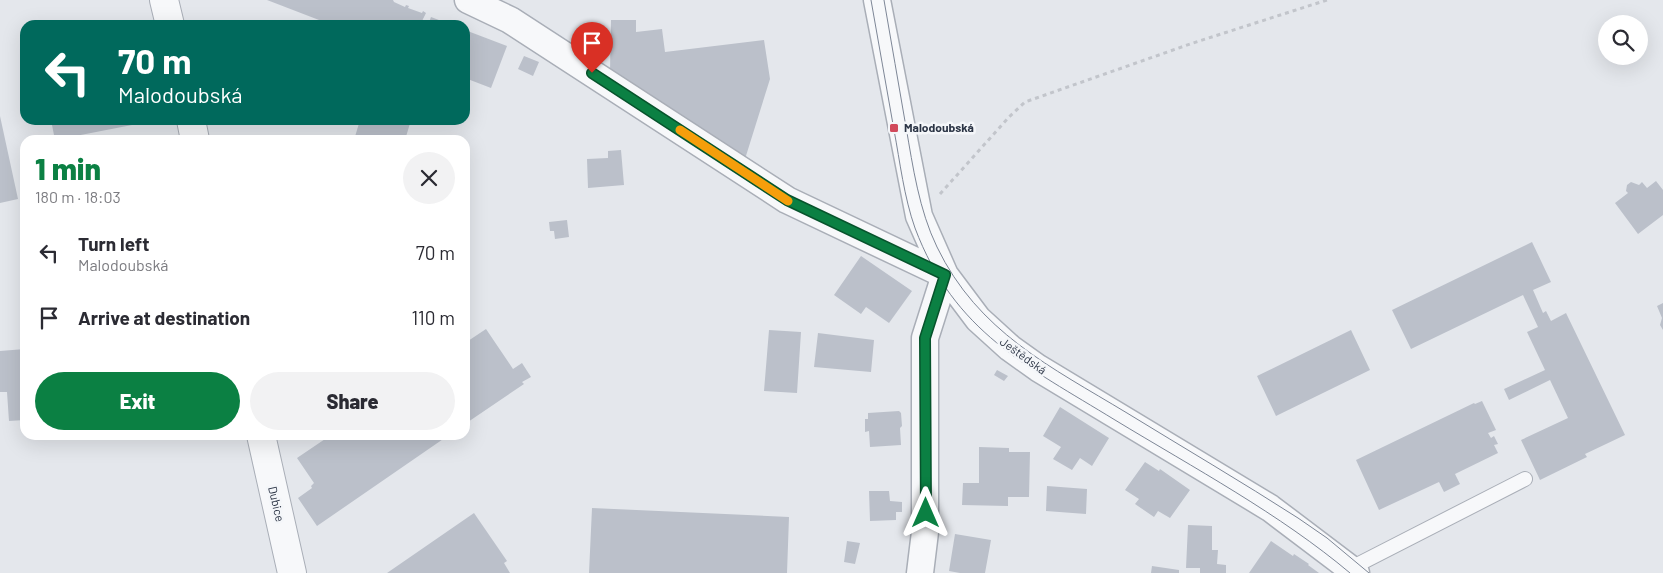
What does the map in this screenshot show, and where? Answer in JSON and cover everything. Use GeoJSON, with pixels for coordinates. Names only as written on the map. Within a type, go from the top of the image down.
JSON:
{"type":"FeatureCollection","features":[{"type":"Feature","properties":{"kind":"street"},"geometry":{"type":"LineString","coordinates":[[164,0],[169,20]]}},
{"type":"Feature","properties":{"kind":"street"},"geometry":{"type":"LineString","coordinates":[[468,0],[510,20],[787,200],[945,275],[925,338],[926,532],[920,573]]}},
{"type":"Feature","properties":{"kind":"street","name":"Ještědská"},"geometry":{"type":"LineString","coordinates":[[877,0],[919,216],[945,275],[978,320],[1010,348],[1038,368],[1270,508],[1353,571]]}},
{"type":"Feature","properties":{"kind":"street","name":"Dubice"},"geometry":{"type":"LineString","coordinates":[[262,440],[292,573]]}},
{"type":"Feature","properties":{"kind":"lane"},"geometry":{"type":"LineString","coordinates":[[1353,571],[1525,479]]}},
{"type":"Feature","properties":{"kind":"path"},"geometry":{"type":"LineString","coordinates":[[919,216],[1009,117],[1025,102],[1193,43],[1327,0]]}},
{"type":"Feature","properties":{"kind":"building"},"geometry":{"type":"Polygon","coordinates":[[[267,0],[393,0],[405,7],[406,5],[409,6],[408,8],[426,13],[422,20],[319,20],[267,0]]]}},
{"type":"Feature","properties":{"kind":"building"},"geometry":{"type":"Polygon","coordinates":[[[611,20],[636,20],[636,32],[662,29],[665,52],[764,40],[770,79],[745,159],[610,72],[611,20]]]}},
{"type":"Feature","properties":{"kind":"building"},"geometry":{"type":"Polygon","coordinates":[[[470,32],[507,46],[491,88],[470,80],[470,32]]]}},
{"type":"Feature","properties":{"kind":"building"},"geometry":{"type":"Polygon","coordinates":[[[524,56],[539,62],[533,76],[518,69],[524,56]]]}},
{"type":"Feature","properties":{"kind":"building"},"geometry":{"type":"Polygon","coordinates":[[[0,116],[18,199],[0,203],[0,116]]]}},
{"type":"Feature","properties":{"kind":"building"},"geometry":{"type":"Polygon","coordinates":[[[52,125],[132,125],[81,135],[54,135],[52,125]]]}},
{"type":"Feature","properties":{"kind":"building"},"geometry":{"type":"Polygon","coordinates":[[[358,125],[410,125],[406,135],[356,135],[358,125]]]}},
{"type":"Feature","properties":{"kind":"building"},"geometry":{"type":"Polygon","coordinates":[[[621,150],[624,185],[588,188],[587,159],[608,158],[608,151],[621,150]]]}},
{"type":"Feature","properties":{"kind":"building"},"geometry":{"type":"Polygon","coordinates":[[[1656,181],[1663,190],[1663,215],[1638,234],[1615,203],[1628,193],[1626,191],[1627,185],[1631,182],[1639,185],[1642,182],[1647,188],[1656,181]]]}},
{"type":"Feature","properties":{"kind":"building"},"geometry":{"type":"Polygon","coordinates":[[[567,220],[569,237],[555,239],[554,231],[550,231],[549,222],[567,220]]]}},
{"type":"Feature","properties":{"kind":"building"},"geometry":{"type":"Polygon","coordinates":[[[1532,242],[1551,282],[1533,290],[1543,313],[1546,311],[1551,321],[1566,313],[1625,435],[1585,454],[1587,457],[1540,480],[1521,440],[1568,418],[1550,380],[1509,400],[1504,389],[1545,370],[1527,332],[1538,327],[1523,295],[1411,349],[1392,310],[1532,242]]]}},
{"type":"Feature","properties":{"kind":"building"},"geometry":{"type":"Polygon","coordinates":[[[861,256],[912,291],[889,323],[866,307],[861,314],[834,295],[861,256]]]}},
{"type":"Feature","properties":{"kind":"building"},"geometry":{"type":"Polygon","coordinates":[[[1663,303],[1663,330],[1660,325],[1662,318],[1657,306],[1663,303]]]}},
{"type":"Feature","properties":{"kind":"building"},"geometry":{"type":"Polygon","coordinates":[[[486,329],[513,369],[522,363],[531,377],[522,382],[524,384],[470,421],[470,340],[486,329]]]}},
{"type":"Feature","properties":{"kind":"building"},"geometry":{"type":"Polygon","coordinates":[[[769,330],[801,332],[797,393],[764,391],[769,330]]]}},
{"type":"Feature","properties":{"kind":"building"},"geometry":{"type":"Polygon","coordinates":[[[1351,330],[1370,370],[1276,416],[1257,376],[1351,330]]]}},
{"type":"Feature","properties":{"kind":"building"},"geometry":{"type":"Polygon","coordinates":[[[818,333],[874,340],[871,372],[814,367],[818,333]]]}},
{"type":"Feature","properties":{"kind":"building"},"geometry":{"type":"Polygon","coordinates":[[[20,349],[20,420],[9,421],[7,392],[0,392],[0,351],[20,349]]]}},
{"type":"Feature","properties":{"kind":"building"},"geometry":{"type":"Polygon","coordinates":[[[997,370],[1008,376],[1004,381],[994,375],[997,370]]]}},
{"type":"Feature","properties":{"kind":"building"},"geometry":{"type":"Polygon","coordinates":[[[1482,401],[1496,430],[1488,433],[1491,438],[1494,436],[1498,444],[1494,445],[1498,453],[1455,474],[1460,484],[1444,492],[1439,482],[1379,510],[1356,460],[1474,403],[1482,401]]]}},
{"type":"Feature","properties":{"kind":"building"},"geometry":{"type":"Polygon","coordinates":[[[1060,407],[1109,438],[1092,466],[1080,458],[1072,470],[1053,459],[1061,447],[1043,436],[1060,407]]]}},
{"type":"Feature","properties":{"kind":"building"},"geometry":{"type":"Polygon","coordinates":[[[899,411],[901,413],[902,426],[900,428],[901,445],[870,447],[869,431],[865,432],[865,419],[868,419],[868,413],[899,411]]]}},
{"type":"Feature","properties":{"kind":"building"},"geometry":{"type":"Polygon","coordinates":[[[324,440],[442,440],[317,526],[298,498],[312,488],[311,486],[314,483],[297,458],[324,440]]]}},
{"type":"Feature","properties":{"kind":"building"},"geometry":{"type":"Polygon","coordinates":[[[979,447],[1009,448],[1009,452],[1030,452],[1029,497],[1008,497],[1008,506],[962,505],[963,483],[979,483],[979,447]]]}},
{"type":"Feature","properties":{"kind":"building"},"geometry":{"type":"Polygon","coordinates":[[[1145,462],[1159,471],[1160,469],[1190,490],[1170,518],[1158,511],[1154,517],[1135,504],[1139,499],[1125,490],[1145,462]]]}},
{"type":"Feature","properties":{"kind":"building"},"geometry":{"type":"Polygon","coordinates":[[[1047,486],[1087,489],[1086,514],[1046,511],[1047,486]]]}},
{"type":"Feature","properties":{"kind":"building"},"geometry":{"type":"Polygon","coordinates":[[[869,491],[889,491],[890,501],[902,502],[902,512],[896,512],[896,520],[870,521],[869,491]]]}},
{"type":"Feature","properties":{"kind":"building"},"geometry":{"type":"Polygon","coordinates":[[[592,508],[789,517],[787,573],[589,573],[592,508]]]}},
{"type":"Feature","properties":{"kind":"building"},"geometry":{"type":"Polygon","coordinates":[[[474,513],[507,561],[504,563],[510,573],[387,573],[474,513]]]}},
{"type":"Feature","properties":{"kind":"building"},"geometry":{"type":"Polygon","coordinates":[[[1188,525],[1212,526],[1212,550],[1218,550],[1217,564],[1226,565],[1226,573],[1200,573],[1200,568],[1186,568],[1188,525]]]}},
{"type":"Feature","properties":{"kind":"building"},"geometry":{"type":"Polygon","coordinates":[[[955,534],[991,540],[985,573],[949,571],[955,534]]]}},
{"type":"Feature","properties":{"kind":"building"},"geometry":{"type":"Polygon","coordinates":[[[847,541],[860,543],[855,564],[844,562],[847,541]]]}},
{"type":"Feature","properties":{"kind":"building"},"geometry":{"type":"Polygon","coordinates":[[[1271,541],[1309,564],[1319,573],[1249,573],[1271,541]]]}},
{"type":"Feature","properties":{"kind":"building"},"geometry":{"type":"Polygon","coordinates":[[[1152,566],[1179,570],[1179,573],[1151,573],[1152,566]]]}},
{"type":"Feature","properties":{"kind":"tram line"},"geometry":{"type":"LineString","coordinates":[[871,0],[908,204],[915,228],[931,264],[950,294],[972,320],[1023,363],[1266,511],[1323,551],[1350,573]]}},
{"type":"Feature","properties":{"kind":"tram line"},"geometry":{"type":"LineString","coordinates":[[884,0],[911,157],[921,203],[937,247],[954,277],[973,302],[995,325],[1044,363],[1298,518],[1327,538],[1369,573]]}},
{"type":"Feature","properties":{"kind":"slow traffic"},"geometry":{"type":"LineString","coordinates":[[680,130],[788,201]]}},
{"type":"Feature","properties":{"kind":"place","name":"Malodoubská"},"geometry":{"type":"Point","coordinates":[894,128]}},
{"type":"Feature","properties":{"kind":"route"},"geometry":{"type":"LineString","coordinates":[[592,73],[787,200],[945,275],[925,338],[926,513]]}}]}
